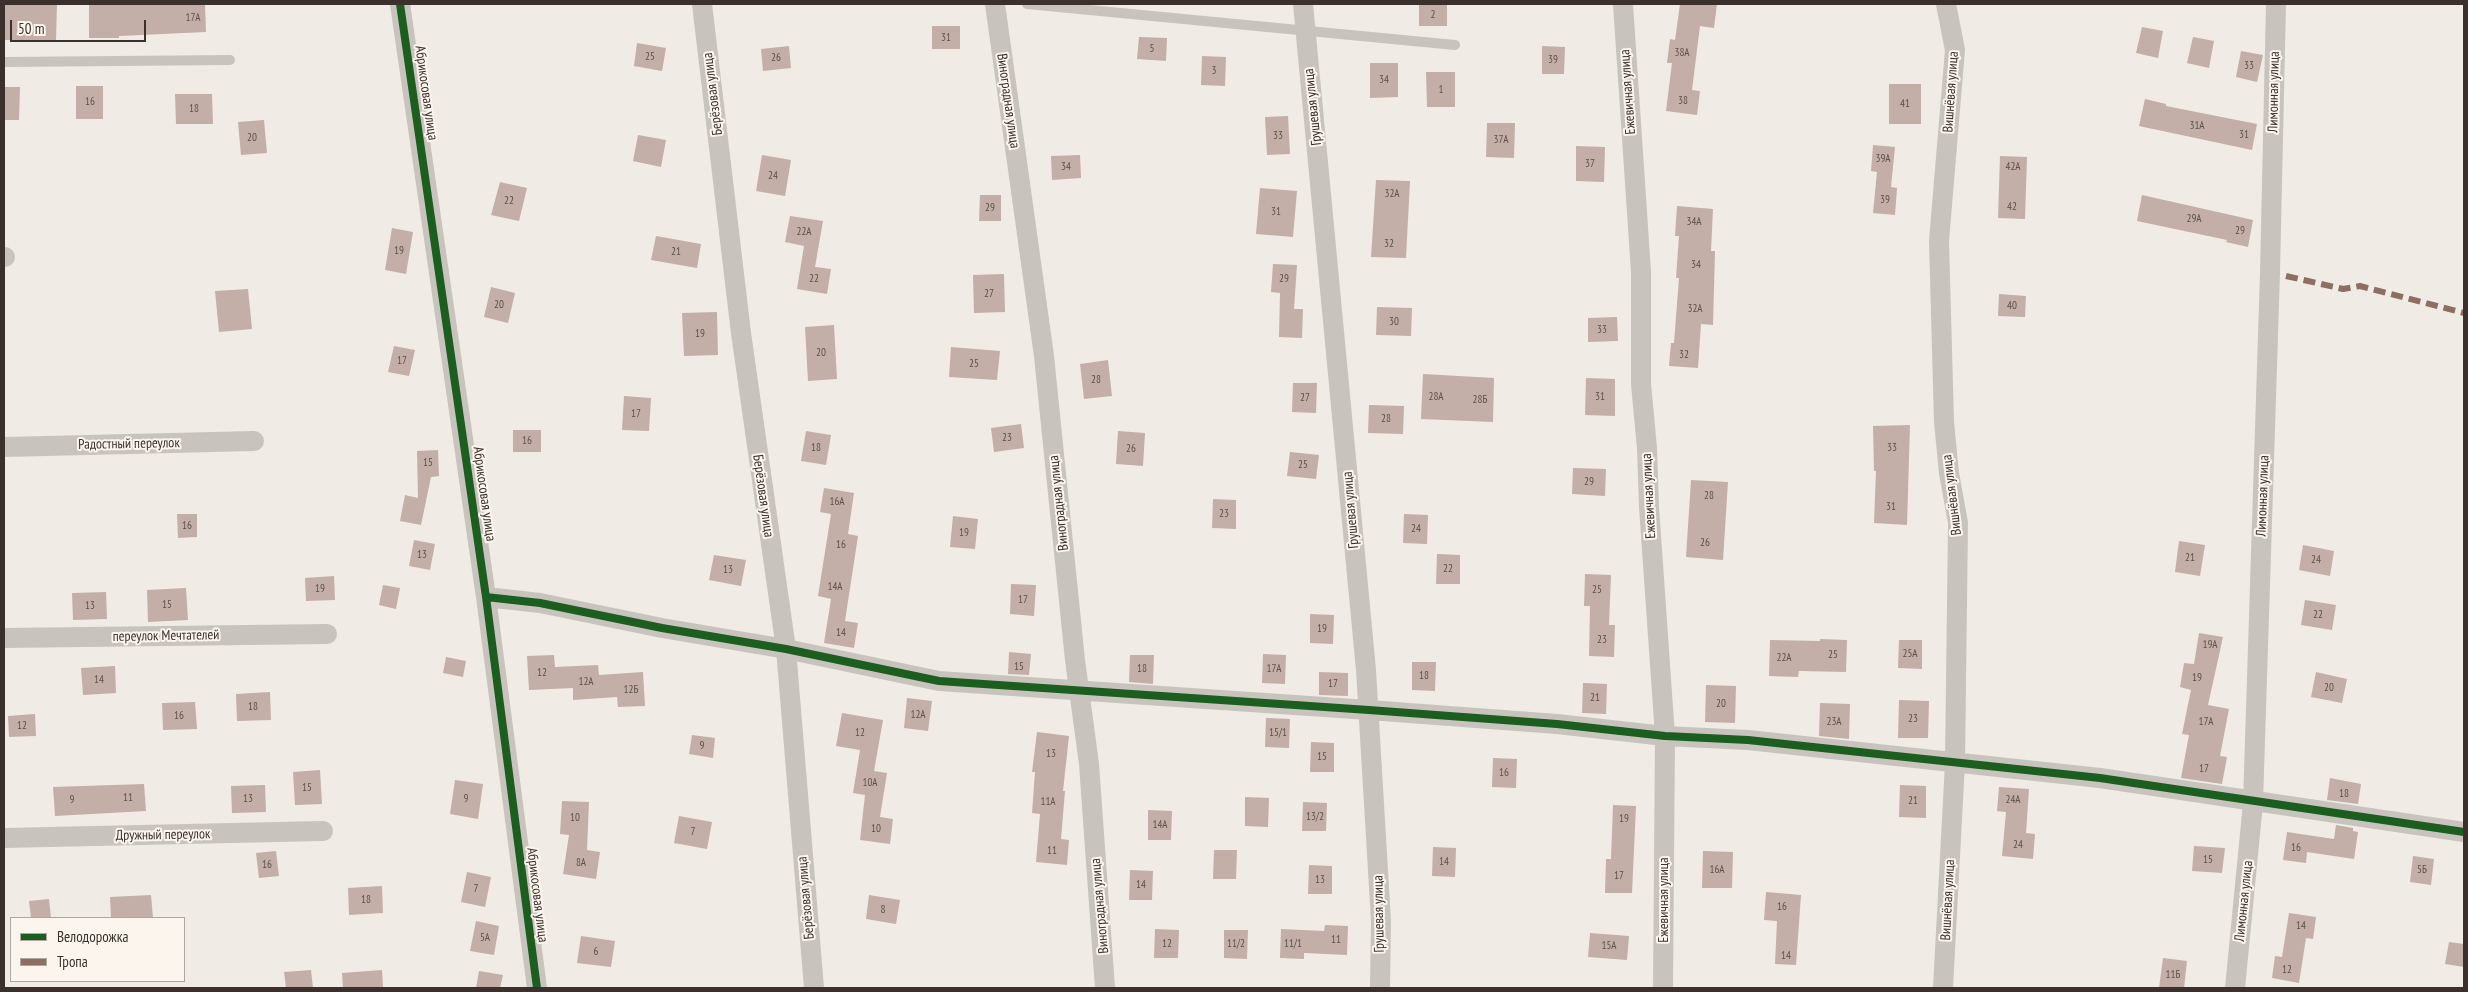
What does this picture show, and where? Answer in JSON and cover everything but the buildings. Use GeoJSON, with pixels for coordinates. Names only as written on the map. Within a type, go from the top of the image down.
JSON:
{"type":"FeatureCollection","features":[{"type":"Feature","properties":{"kind":"street","name":"Абрикосовая улица"},"geometry":{"type":"LineString","coordinates":[[400,4],[486,597],[537,988]]}},
{"type":"Feature","properties":{"kind":"street","name":"Берёзовая улица"},"geometry":{"type":"LineString","coordinates":[[702,4],[742,333],[786,649],[814,988]]}},
{"type":"Feature","properties":{"kind":"street","name":"Грушевая улица"},"geometry":{"type":"LineString","coordinates":[[1303,4],[1369,710],[1381,921],[1380,988]]}},
{"type":"Feature","properties":{"kind":"street","name":"Ежевичная улица"},"geometry":{"type":"LineString","coordinates":[[1623,4],[1641,272],[1641,384],[1665,736],[1663,988]]}},
{"type":"Feature","properties":{"kind":"street","name":"Вишнёвая улица"},"geometry":{"type":"LineString","coordinates":[[1943,988],[1955,763],[1958,524],[1949,473],[1944,422],[1939,241],[1956,50],[1946,4]]}},
{"type":"Feature","properties":{"kind":"street","name":"Лимонная улица"},"geometry":{"type":"LineString","coordinates":[[2235,988],[2253,803],[2270,273],[2276,4]]}},
{"type":"Feature","properties":{"kind":"street","name":"Виноградная улица"},"geometry":{"type":"LineString","coordinates":[[996,12],[1044,356],[1078,690],[1089,764],[1105,988]]}},
{"type":"Feature","properties":{"kind":"street","name":"Радостный переулок"},"geometry":{"type":"LineString","coordinates":[[4,447],[254,441]]}},
{"type":"Feature","properties":{"kind":"street"},"geometry":{"type":"LineString","coordinates":[[486,597],[540,603],[662,628],[786,649],[939,681],[1369,710],[1557,724],[1665,736],[1748,740],[2100,778],[2253,803],[2464,832]]}},
{"type":"Feature","properties":{"kind":"street","name":"переулок Мечтателей"},"geometry":{"type":"LineString","coordinates":[[4,638],[327,634]]}},
{"type":"Feature","properties":{"kind":"street","name":"Дружный переулок"},"geometry":{"type":"LineString","coordinates":[[4,838],[323,831]]}},
{"type":"Feature","properties":{"kind":"lane"},"geometry":{"type":"LineString","coordinates":[[1027,4],[1455,45]]}},
{"type":"Feature","properties":{"kind":"lane"},"geometry":{"type":"LineString","coordinates":[[4,62],[230,60]]}},
{"type":"Feature","properties":{"kind":"marked path"},"geometry":{"type":"LineString","coordinates":[[2286,276],[2343,289],[2360,286],[2464,313]]}},
{"type":"Feature","properties":{"kind":"cycle path"},"geometry":{"type":"LineString","coordinates":[[400,4],[486,597],[537,988]]}},
{"type":"Feature","properties":{"kind":"cycle path"},"geometry":{"type":"LineString","coordinates":[[486,597],[540,603],[662,628],[786,649],[939,681],[1369,710],[1557,724],[1665,736],[1748,740],[2100,778],[2464,832]]}}]}
